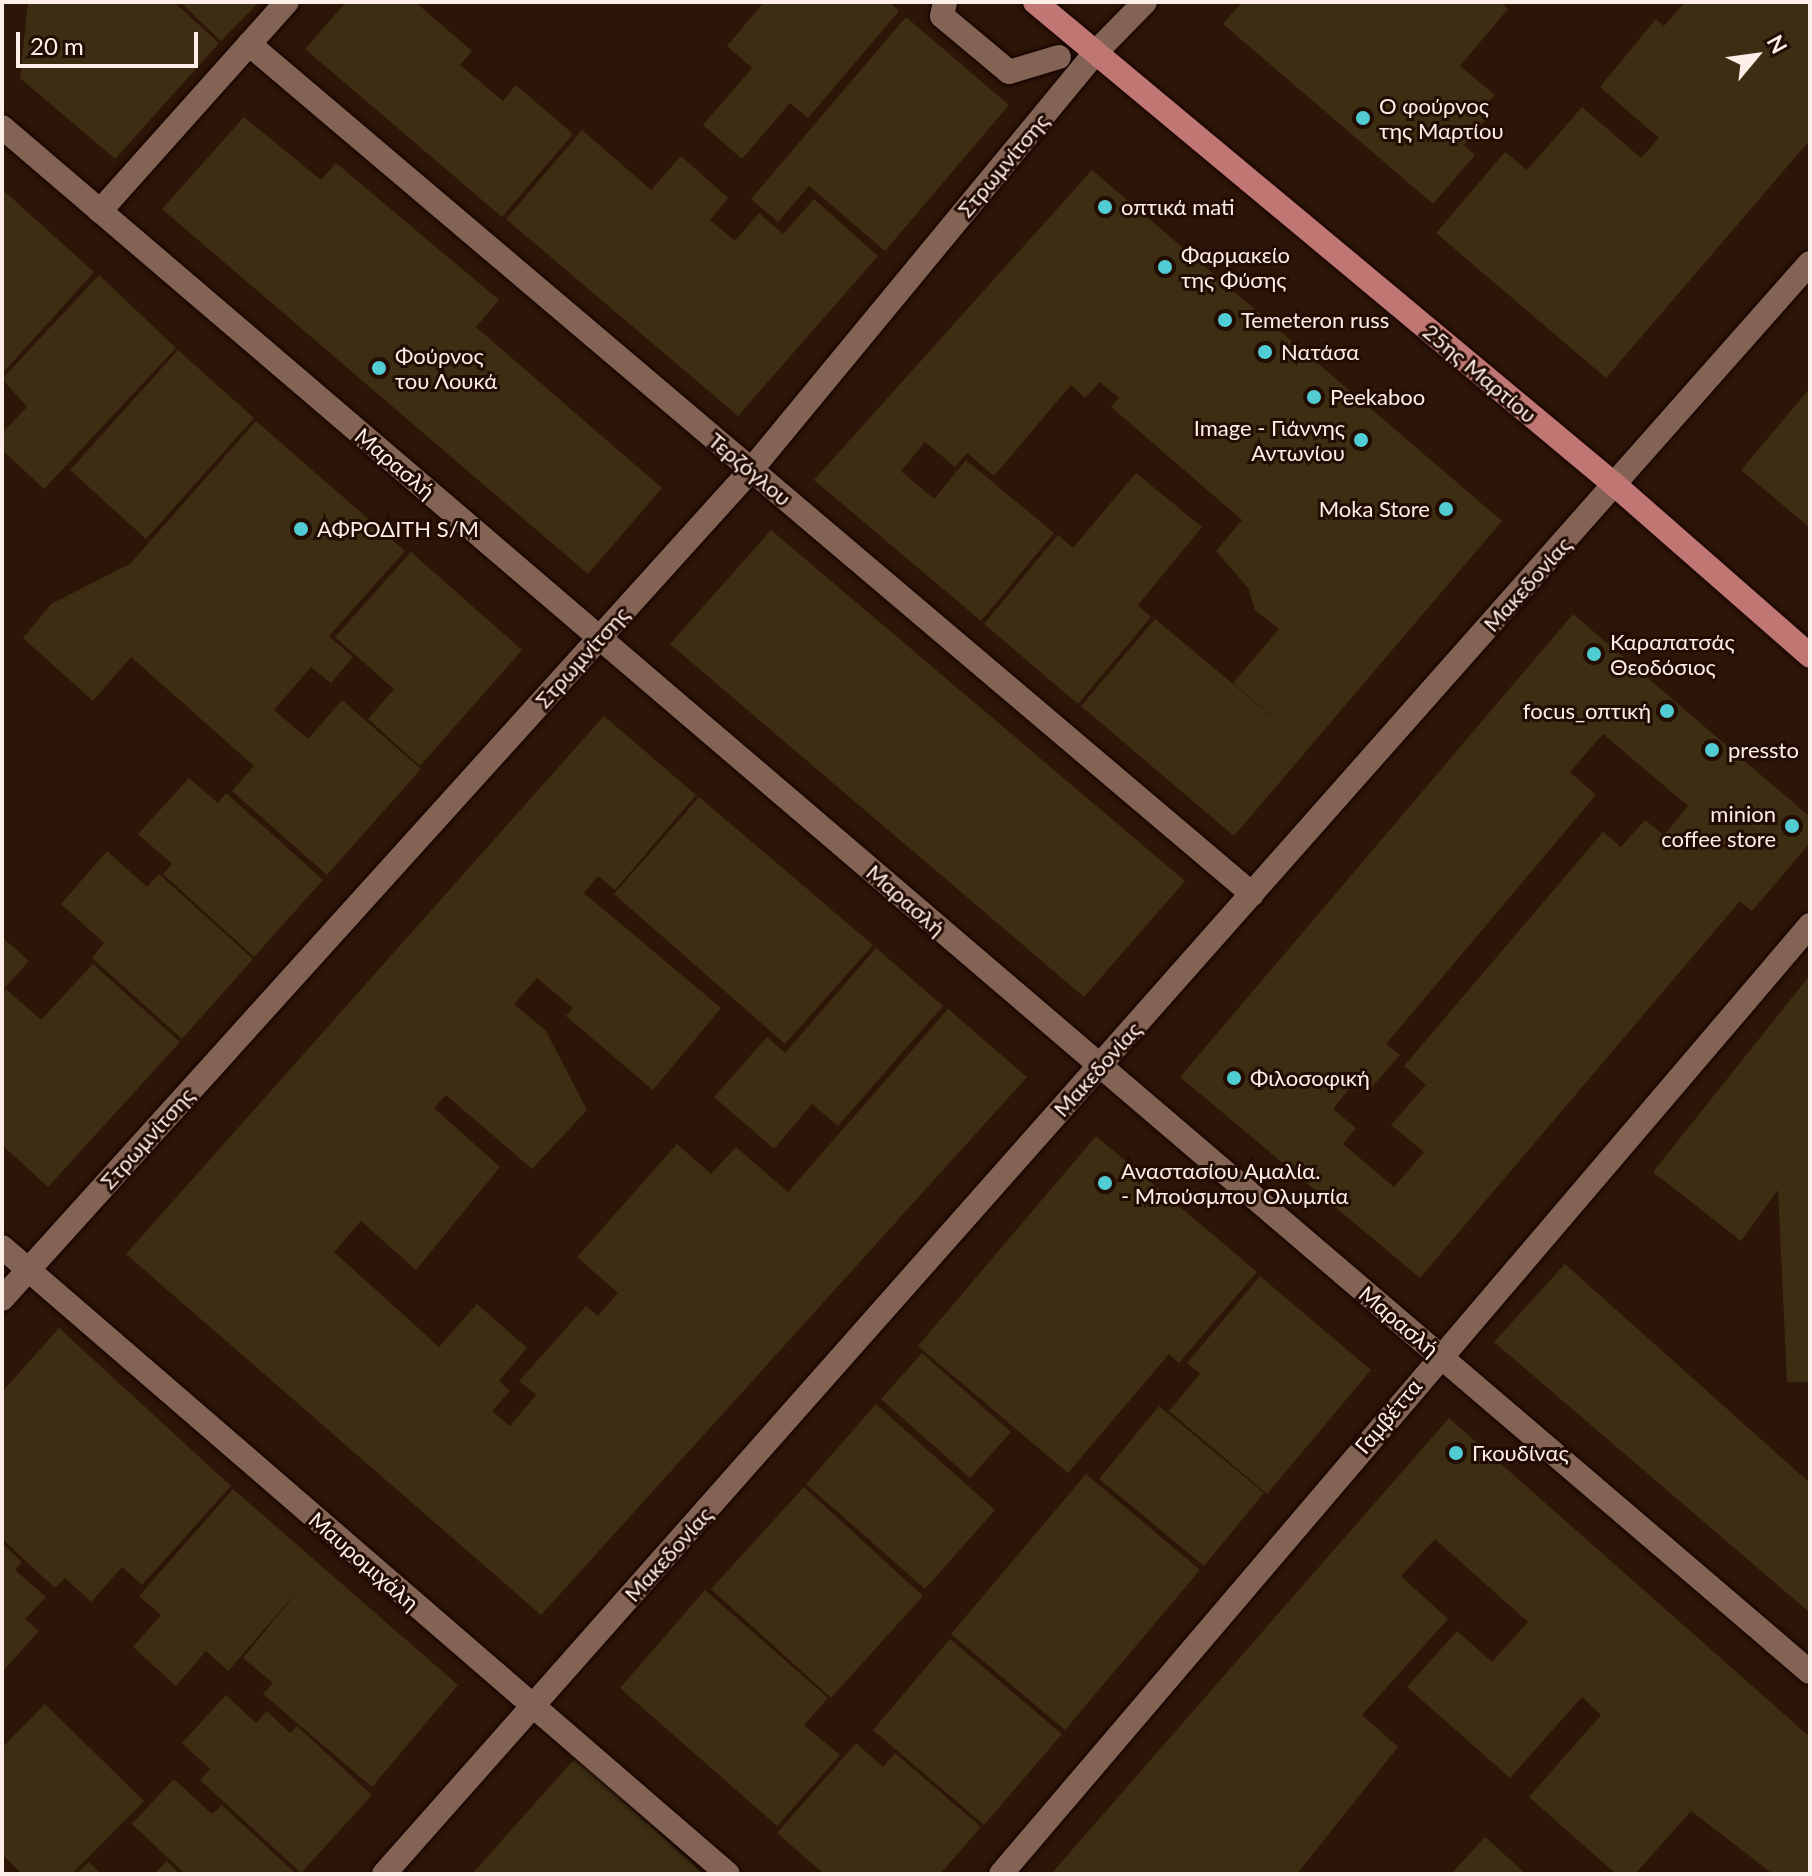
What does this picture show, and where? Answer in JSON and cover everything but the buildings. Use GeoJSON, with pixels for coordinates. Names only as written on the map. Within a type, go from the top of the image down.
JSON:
{"type":"FeatureCollection","features":[{"type":"Feature","properties":{"kind":"main road","name":"25ης Μαρτίου"},"geometry":{"type":"LineString","coordinates":[[1035,2],[1615,485],[1810,656]]}},
{"type":"Feature","properties":{"kind":"street"},"geometry":{"type":"LineString","coordinates":[[100,211],[287,2]]}},
{"type":"Feature","properties":{"kind":"street"},"geometry":{"type":"LineString","coordinates":[[945,2],[942,16],[1009,72],[1059,57]]}},
{"type":"Feature","properties":{"kind":"street","name":"Στρωμνίτσης"},"geometry":{"type":"LineString","coordinates":[[2,1299],[751,470],[1096,52],[1145,2]]}},
{"type":"Feature","properties":{"kind":"street","name":"Τερζόγλου"},"geometry":{"type":"LineString","coordinates":[[249,44],[1252,894]]}},
{"type":"Feature","properties":{"kind":"street","name":"Μαρασλή"},"geometry":{"type":"LineString","coordinates":[[2,127],[1810,1672]]}},
{"type":"Feature","properties":{"kind":"street","name":"Μακεδονίας"},"geometry":{"type":"LineString","coordinates":[[384,1874],[1810,263]]}},
{"type":"Feature","properties":{"kind":"street","name":"Γαμβέττα"},"geometry":{"type":"LineString","coordinates":[[1001,1874],[1810,925]]}},
{"type":"Feature","properties":{"kind":"street","name":"Μαυρομιχάλη"},"geometry":{"type":"LineString","coordinates":[[2,1247],[728,1874]]}},
{"type":"Feature","properties":{"kind":"place","name":"Ο φούρνος της Μαρτίου"},"geometry":{"type":"Point","coordinates":[1363,118]}},
{"type":"Feature","properties":{"kind":"place","name":"οπτικά mati"},"geometry":{"type":"Point","coordinates":[1105,207]}},
{"type":"Feature","properties":{"kind":"place","name":"Φαρμακείο της Φύσης"},"geometry":{"type":"Point","coordinates":[1165,267]}},
{"type":"Feature","properties":{"kind":"place","name":"Temeteron russ"},"geometry":{"type":"Point","coordinates":[1225,320]}},
{"type":"Feature","properties":{"kind":"place","name":"Νατάσα"},"geometry":{"type":"Point","coordinates":[1265,352]}},
{"type":"Feature","properties":{"kind":"place","name":"Φούρνος του Λουκά"},"geometry":{"type":"Point","coordinates":[379,368]}},
{"type":"Feature","properties":{"kind":"place","name":"Peekaboo"},"geometry":{"type":"Point","coordinates":[1314,397]}},
{"type":"Feature","properties":{"kind":"place","name":"Image - Γιάννης Αντωνίου"},"geometry":{"type":"Point","coordinates":[1361,440]}},
{"type":"Feature","properties":{"kind":"place","name":"Moka Store"},"geometry":{"type":"Point","coordinates":[1446,509]}},
{"type":"Feature","properties":{"kind":"place","name":"ΑΦΡΟΔΙΤΗ S/M"},"geometry":{"type":"Point","coordinates":[301,529]}},
{"type":"Feature","properties":{"kind":"place","name":"Καραπατσάς Θεοδόσιος"},"geometry":{"type":"Point","coordinates":[1594,654]}},
{"type":"Feature","properties":{"kind":"place","name":"focus_οπτική"},"geometry":{"type":"Point","coordinates":[1667,711]}},
{"type":"Feature","properties":{"kind":"place","name":"pressto"},"geometry":{"type":"Point","coordinates":[1712,750]}},
{"type":"Feature","properties":{"kind":"place","name":"minion coffee store"},"geometry":{"type":"Point","coordinates":[1792,826]}},
{"type":"Feature","properties":{"kind":"place","name":"Φιλοσοφική"},"geometry":{"type":"Point","coordinates":[1234,1078]}},
{"type":"Feature","properties":{"kind":"place","name":"Αναστασίου Αμαλία. - Μπούσμπου Ολυμπία"},"geometry":{"type":"Point","coordinates":[1105,1183]}},
{"type":"Feature","properties":{"kind":"place","name":"Γκουδίνας"},"geometry":{"type":"Point","coordinates":[1456,1453]}}]}
